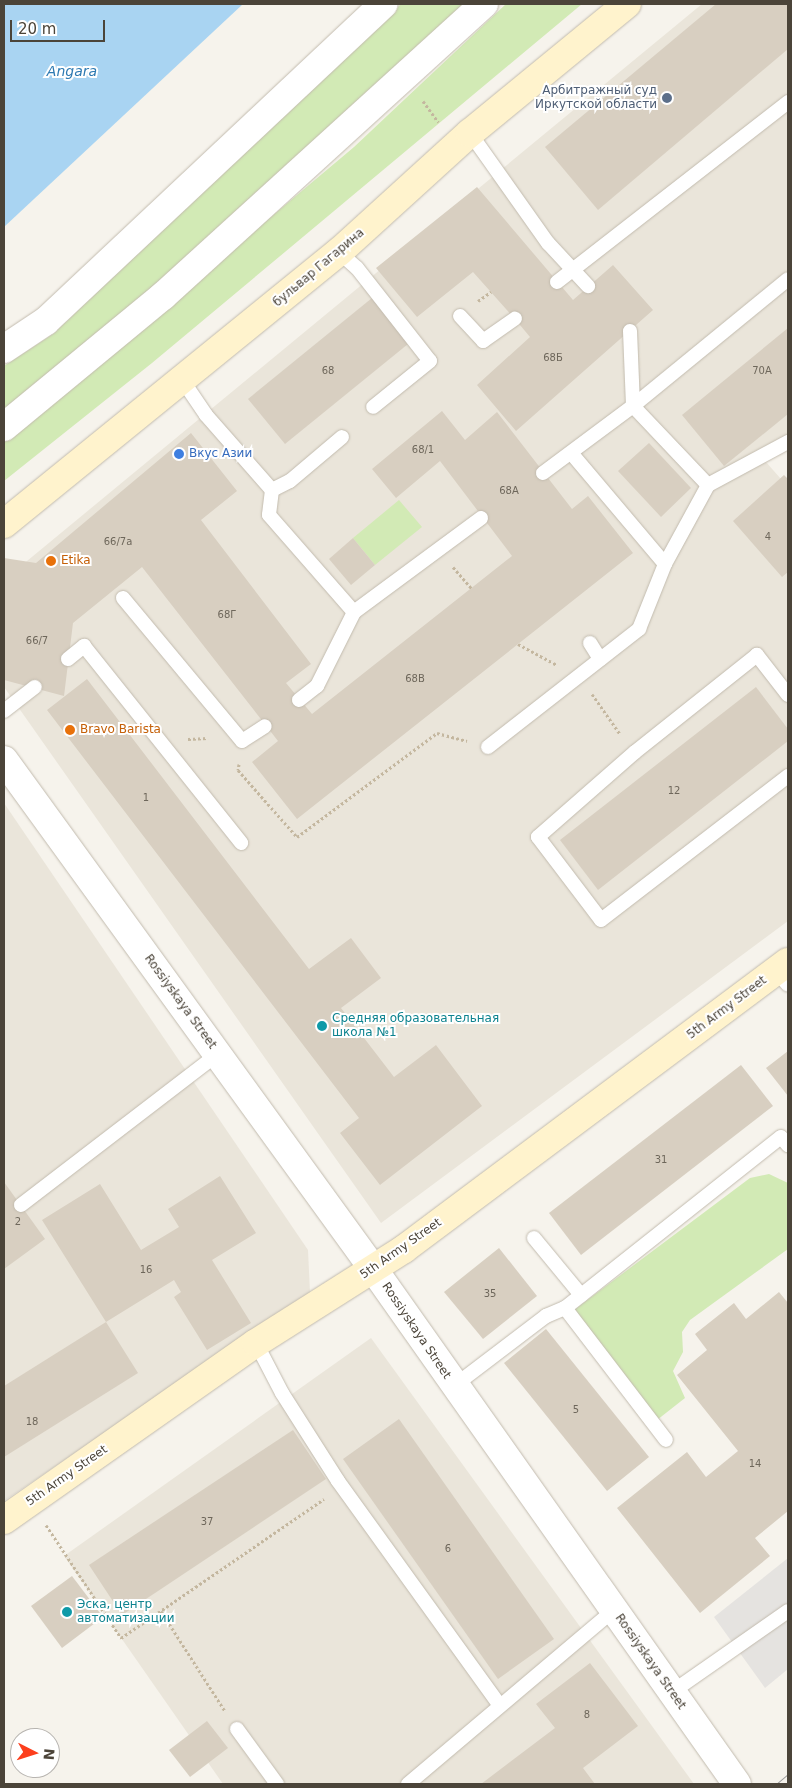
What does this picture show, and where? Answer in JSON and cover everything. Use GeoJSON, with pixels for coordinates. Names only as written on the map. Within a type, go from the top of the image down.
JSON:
{"type":"FeatureCollection","features":[{"type":"Feature","properties":{"kind":"street"},"geometry":{"type":"LineString","coordinates":[[4,349],[46,320],[383,4]]}},
{"type":"Feature","properties":{"kind":"street"},"geometry":{"type":"LineString","coordinates":[[4,427],[163,296],[484,4]]}},
{"type":"Feature","properties":{"kind":"street","name":"бульвар Гагарина"},"geometry":{"type":"LineString","coordinates":[[4,524],[183,381],[339,252],[470,134],[626,4]]}},
{"type":"Feature","properties":{"kind":"street","name":"Rossiyskaya Street"},"geometry":{"type":"LineString","coordinates":[[4,760],[374,1270],[454,1386],[737,1784]]}},
{"type":"Feature","properties":{"kind":"street","name":"5th Army Street"},"geometry":{"type":"LineString","coordinates":[[12,1511],[256,1343],[374,1270],[784,973]]}},
{"type":"Feature","properties":{"kind":"lane"},"geometry":{"type":"LineString","coordinates":[[557,282],[788,102]]}},
{"type":"Feature","properties":{"kind":"lane"},"geometry":{"type":"LineString","coordinates":[[470,134],[548,242],[588,286]]}},
{"type":"Feature","properties":{"kind":"lane"},"geometry":{"type":"LineString","coordinates":[[339,252],[357,268],[430,361],[373,407]]}},
{"type":"Feature","properties":{"kind":"lane"},"geometry":{"type":"LineString","coordinates":[[543,473],[572,454],[633,406],[788,279]]}},
{"type":"Feature","properties":{"kind":"lane"},"geometry":{"type":"LineString","coordinates":[[460,316],[484,341],[515,319]]}},
{"type":"Feature","properties":{"kind":"lane"},"geometry":{"type":"LineString","coordinates":[[630,330],[633,406],[708,485]]}},
{"type":"Feature","properties":{"kind":"lane"},"geometry":{"type":"LineString","coordinates":[[183,381],[206,415],[272,490],[269,515],[354,612]]}},
{"type":"Feature","properties":{"kind":"lane"},"geometry":{"type":"LineString","coordinates":[[272,490],[290,481],[342,437]]}},
{"type":"Feature","properties":{"kind":"lane"},"geometry":{"type":"LineString","coordinates":[[488,747],[639,629],[666,564],[708,485],[788,442]]}},
{"type":"Feature","properties":{"kind":"lane"},"geometry":{"type":"LineString","coordinates":[[572,454],[666,564]]}},
{"type":"Feature","properties":{"kind":"lane"},"geometry":{"type":"LineString","coordinates":[[299,700],[317,686],[354,612],[481,518]]}},
{"type":"Feature","properties":{"kind":"lane"},"geometry":{"type":"LineString","coordinates":[[122,598],[242,741],[265,726]]}},
{"type":"Feature","properties":{"kind":"lane"},"geometry":{"type":"LineString","coordinates":[[590,643],[600,659]]}},
{"type":"Feature","properties":{"kind":"lane"},"geometry":{"type":"LineString","coordinates":[[68,659],[84,646],[241,843]]}},
{"type":"Feature","properties":{"kind":"lane"},"geometry":{"type":"LineString","coordinates":[[788,695],[757,655],[635,752],[538,837],[601,920],[788,776]]}},
{"type":"Feature","properties":{"kind":"lane"},"geometry":{"type":"LineString","coordinates":[[4,711],[35,686]]}},
{"type":"Feature","properties":{"kind":"lane"},"geometry":{"type":"LineString","coordinates":[[21,1205],[218,1054]]}},
{"type":"Feature","properties":{"kind":"lane"},"geometry":{"type":"LineString","coordinates":[[454,1386],[546,1316],[564,1308],[781,1137],[788,1145]]}},
{"type":"Feature","properties":{"kind":"lane"},"geometry":{"type":"LineString","coordinates":[[534,1238],[582,1294]]}},
{"type":"Feature","properties":{"kind":"lane"},"geometry":{"type":"LineString","coordinates":[[564,1308],[666,1440]]}},
{"type":"Feature","properties":{"kind":"lane"},"geometry":{"type":"LineString","coordinates":[[256,1343],[282,1393],[342,1487],[499,1704]]}},
{"type":"Feature","properties":{"kind":"lane"},"geometry":{"type":"LineString","coordinates":[[408,1784],[499,1704],[613,1611]]}},
{"type":"Feature","properties":{"kind":"lane"},"geometry":{"type":"LineString","coordinates":[[672,1692],[788,1611]]}},
{"type":"Feature","properties":{"kind":"lane"},"geometry":{"type":"LineString","coordinates":[[237,1729],[277,1784]]}},
{"type":"Feature","properties":{"kind":"path"},"geometry":{"type":"LineString","coordinates":[[169,753],[192,736],[242,741],[238,770],[297,837],[437,733],[488,747]]}},
{"type":"Feature","properties":{"kind":"path"},"geometry":{"type":"LineString","coordinates":[[12,1511],[121,1638],[342,1487]]}},
{"type":"Feature","properties":{"kind":"path"},"geometry":{"type":"LineString","coordinates":[[161,1611],[237,1729]]}},
{"type":"Feature","properties":{"kind":"shaded area"},"geometry":{"type":"Polygon","coordinates":[[[702,4],[788,4],[788,443],[766,462],[788,487],[788,921],[381,1223],[4,687],[4,580],[702,4]]]}},
{"type":"Feature","properties":{"kind":"shaded area"},"geometry":{"type":"Polygon","coordinates":[[[4,803],[308,1250],[310,1293],[4,1501],[4,803]]]}},
{"type":"Feature","properties":{"kind":"shaded area"},"geometry":{"type":"Polygon","coordinates":[[[371,1338],[694,1784],[223,1784],[64,1556],[371,1338]]]}},
{"type":"Feature","properties":{"kind":"shaded area"},"geometry":{"type":"Polygon","coordinates":[[[788,1558],[788,1669],[765,1688],[714,1617],[788,1558]]]}},
{"type":"Feature","properties":{"kind":"green space"},"geometry":{"type":"Polygon","coordinates":[[[401,4],[470,4],[257,201],[4,416],[4,366],[53,334],[401,4]]]}},
{"type":"Feature","properties":{"kind":"green space"},"geometry":{"type":"Polygon","coordinates":[[[506,4],[582,4],[152,363],[4,481],[4,442],[354,147],[506,4]]]}},
{"type":"Feature","properties":{"kind":"green space"},"geometry":{"type":"Polygon","coordinates":[[[399,500],[422,527],[375,565],[353,538],[399,500]]]}},
{"type":"Feature","properties":{"kind":"green space"},"geometry":{"type":"Polygon","coordinates":[[[769,1174],[788,1183],[788,1249],[690,1320],[682,1332],[683,1352],[673,1371],[685,1398],[657,1420],[574,1310],[750,1178],[769,1174]]]}},
{"type":"Feature","properties":{"kind":"water","name":"Angara"},"geometry":{"type":"Polygon","coordinates":[[[4,4],[243,4],[4,227],[4,4]]]}},
{"type":"Feature","properties":{"kind":"building","name":"Арбитражный суд Иркутской области"},"geometry":{"type":"Polygon","coordinates":[[[716,4],[788,4],[788,49],[598,210],[545,147],[716,4]]]}},
{"type":"Feature","properties":{"kind":"building"},"geometry":{"type":"Polygon","coordinates":[[[477,187],[573,300],[613,265],[653,310],[516,431],[477,385],[530,337],[515,319],[473,272],[417,317],[376,268],[477,187]]]}},
{"type":"Feature","properties":{"kind":"building"},"geometry":{"type":"Polygon","coordinates":[[[372,298],[408,344],[285,444],[248,399],[372,298]]]}},
{"type":"Feature","properties":{"kind":"building"},"geometry":{"type":"Polygon","coordinates":[[[788,328],[788,414],[724,466],[682,415],[788,328]]]}},
{"type":"Feature","properties":{"kind":"building"},"geometry":{"type":"Polygon","coordinates":[[[442,411],[465,440],[497,412],[572,509],[588,496],[633,553],[297,819],[252,762],[278,741],[142,567],[73,623],[64,696],[4,680],[4,558],[36,563],[191,433],[237,491],[201,520],[311,664],[286,683],[312,714],[512,556],[440,461],[396,498],[372,469],[442,411]]]}},
{"type":"Feature","properties":{"kind":"building"},"geometry":{"type":"Polygon","coordinates":[[[649,443],[691,488],[661,517],[618,471],[649,443]]]}},
{"type":"Feature","properties":{"kind":"building"},"geometry":{"type":"Polygon","coordinates":[[[784,475],[788,479],[788,572],[782,577],[733,521],[784,475]]]}},
{"type":"Feature","properties":{"kind":"building"},"geometry":{"type":"Polygon","coordinates":[[[353,538],[375,565],[351,585],[329,559],[353,538]]]}},
{"type":"Feature","properties":{"kind":"building","name":"Средняя образовательная школа №1"},"geometry":{"type":"Polygon","coordinates":[[[87,679],[309,969],[351,938],[381,978],[341,1008],[394,1077],[436,1045],[482,1106],[380,1185],[340,1133],[359,1118],[47,710],[87,679]]]}},
{"type":"Feature","properties":{"kind":"building"},"geometry":{"type":"Polygon","coordinates":[[[756,687],[788,729],[788,741],[598,890],[560,840],[756,687]]]}},
{"type":"Feature","properties":{"kind":"building"},"geometry":{"type":"Polygon","coordinates":[[[788,1051],[788,1096],[766,1068],[788,1051]]]}},
{"type":"Feature","properties":{"kind":"building"},"geometry":{"type":"Polygon","coordinates":[[[741,1065],[773,1106],[581,1255],[549,1213],[741,1065]]]}},
{"type":"Feature","properties":{"kind":"building"},"geometry":{"type":"Polygon","coordinates":[[[220,1176],[256,1233],[212,1260],[251,1323],[207,1350],[174,1297],[181,1292],[174,1280],[106,1322],[42,1220],[100,1184],[141,1250],[179,1227],[168,1209],[220,1176]]]}},
{"type":"Feature","properties":{"kind":"building"},"geometry":{"type":"Polygon","coordinates":[[[4,1182],[45,1239],[4,1269],[4,1182]]]}},
{"type":"Feature","properties":{"kind":"building"},"geometry":{"type":"Polygon","coordinates":[[[499,1248],[537,1296],[483,1339],[444,1292],[499,1248]]]}},
{"type":"Feature","properties":{"kind":"building"},"geometry":{"type":"Polygon","coordinates":[[[779,1292],[788,1303],[788,1511],[755,1538],[770,1556],[700,1613],[617,1508],[687,1452],[706,1477],[738,1451],[677,1375],[707,1350],[695,1334],[734,1303],[746,1319],[779,1292]]]}},
{"type":"Feature","properties":{"kind":"building"},"geometry":{"type":"Polygon","coordinates":[[[106,1322],[138,1373],[4,1457],[4,1386],[106,1322]]]}},
{"type":"Feature","properties":{"kind":"building"},"geometry":{"type":"Polygon","coordinates":[[[546,1329],[649,1457],[607,1491],[504,1363],[546,1329]]]}},
{"type":"Feature","properties":{"kind":"building"},"geometry":{"type":"Polygon","coordinates":[[[399,1419],[554,1639],[498,1679],[343,1459],[399,1419]]]}},
{"type":"Feature","properties":{"kind":"building"},"geometry":{"type":"Polygon","coordinates":[[[293,1430],[326,1479],[122,1615],[89,1565],[293,1430]]]}},
{"type":"Feature","properties":{"kind":"building","name":"Эска, центр автоматизации"},"geometry":{"type":"Polygon","coordinates":[[[72,1576],[103,1617],[62,1648],[31,1606],[72,1576]]]}},
{"type":"Feature","properties":{"kind":"building"},"geometry":{"type":"Polygon","coordinates":[[[590,1663],[638,1726],[583,1768],[595,1784],[481,1784],[555,1728],[536,1704],[590,1663]]]}},
{"type":"Feature","properties":{"kind":"building"},"geometry":{"type":"Polygon","coordinates":[[[207,1721],[228,1748],[190,1777],[169,1750],[207,1721]]]}},
{"type":"Feature","properties":{"kind":"tram line"},"geometry":{"type":"LineString","coordinates":[[776,1784],[788,1774]]}},
{"type":"Feature","properties":{"kind":"place","name":"Арбитражный суд Иркутской области"},"geometry":{"type":"Point","coordinates":[667,98]}},
{"type":"Feature","properties":{"kind":"place","name":"Вкус Азии"},"geometry":{"type":"Point","coordinates":[179,454]}},
{"type":"Feature","properties":{"kind":"place","name":"Etika"},"geometry":{"type":"Point","coordinates":[51,561]}},
{"type":"Feature","properties":{"kind":"place","name":"Bravo Barista"},"geometry":{"type":"Point","coordinates":[70,730]}},
{"type":"Feature","properties":{"kind":"place","name":"Средняя образовательная школа №1"},"geometry":{"type":"Point","coordinates":[322,1026]}},
{"type":"Feature","properties":{"kind":"place","name":"Эска, центр автоматизации"},"geometry":{"type":"Point","coordinates":[67,1612]}}]}
